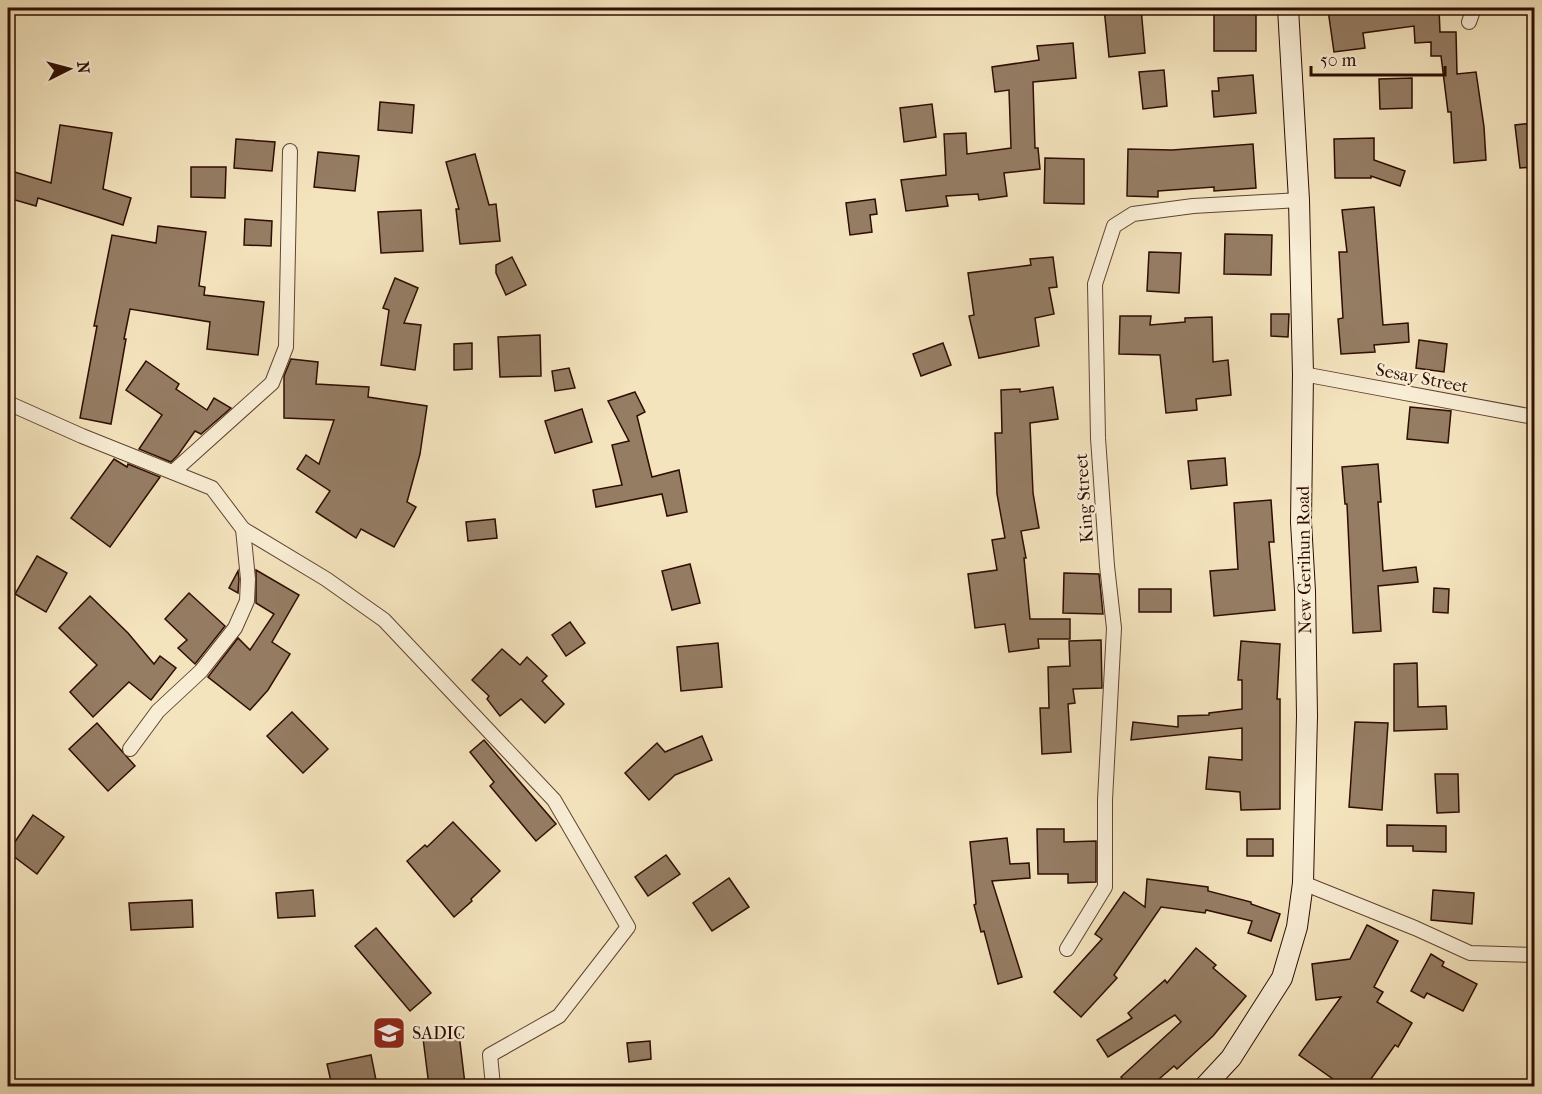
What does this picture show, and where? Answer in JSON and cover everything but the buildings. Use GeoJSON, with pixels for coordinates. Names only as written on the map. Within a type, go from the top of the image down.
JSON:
{"type":"FeatureCollection","features":[{"type":"Feature","properties":{"kind":"street","name":"New Gerihun Road"},"geometry":{"type":"LineString","coordinates":[[1206,1086],[1231,1058],[1282,978],[1297,927],[1303,883],[1307,716],[1305,591],[1301,522],[1303,374],[1299,200],[1288,8]]}},
{"type":"Feature","properties":{"kind":"street"},"geometry":{"type":"LineString","coordinates":[[1469,22],[1474,8]]}},
{"type":"Feature","properties":{"kind":"street"},"geometry":{"type":"LineString","coordinates":[[173,472],[272,383],[286,347],[290,151]]}},
{"type":"Feature","properties":{"kind":"street","name":"King Street"},"geometry":{"type":"LineString","coordinates":[[1067,949],[1105,887],[1105,800],[1114,628],[1098,438],[1095,284],[1114,226],[1133,214],[1193,206],[1299,200]]}},
{"type":"Feature","properties":{"kind":"street","name":"Sesay Street"},"geometry":{"type":"LineString","coordinates":[[1303,374],[1534,417]]}},
{"type":"Feature","properties":{"kind":"street"},"geometry":{"type":"LineString","coordinates":[[8,403],[82,436],[212,488],[243,529],[326,579],[384,620],[554,800],[628,927],[559,1016],[490,1055],[493,1086]]}},
{"type":"Feature","properties":{"kind":"street"},"geometry":{"type":"LineString","coordinates":[[130,749],[158,711],[201,670],[235,628],[247,602],[248,579],[243,529]]}},
{"type":"Feature","properties":{"kind":"street"},"geometry":{"type":"LineString","coordinates":[[1303,883],[1470,953],[1534,956]]}},
{"type":"Feature","properties":{"kind":"place","name":"SADIC"},"geometry":{"type":"Point","coordinates":[389,1033]}}]}
